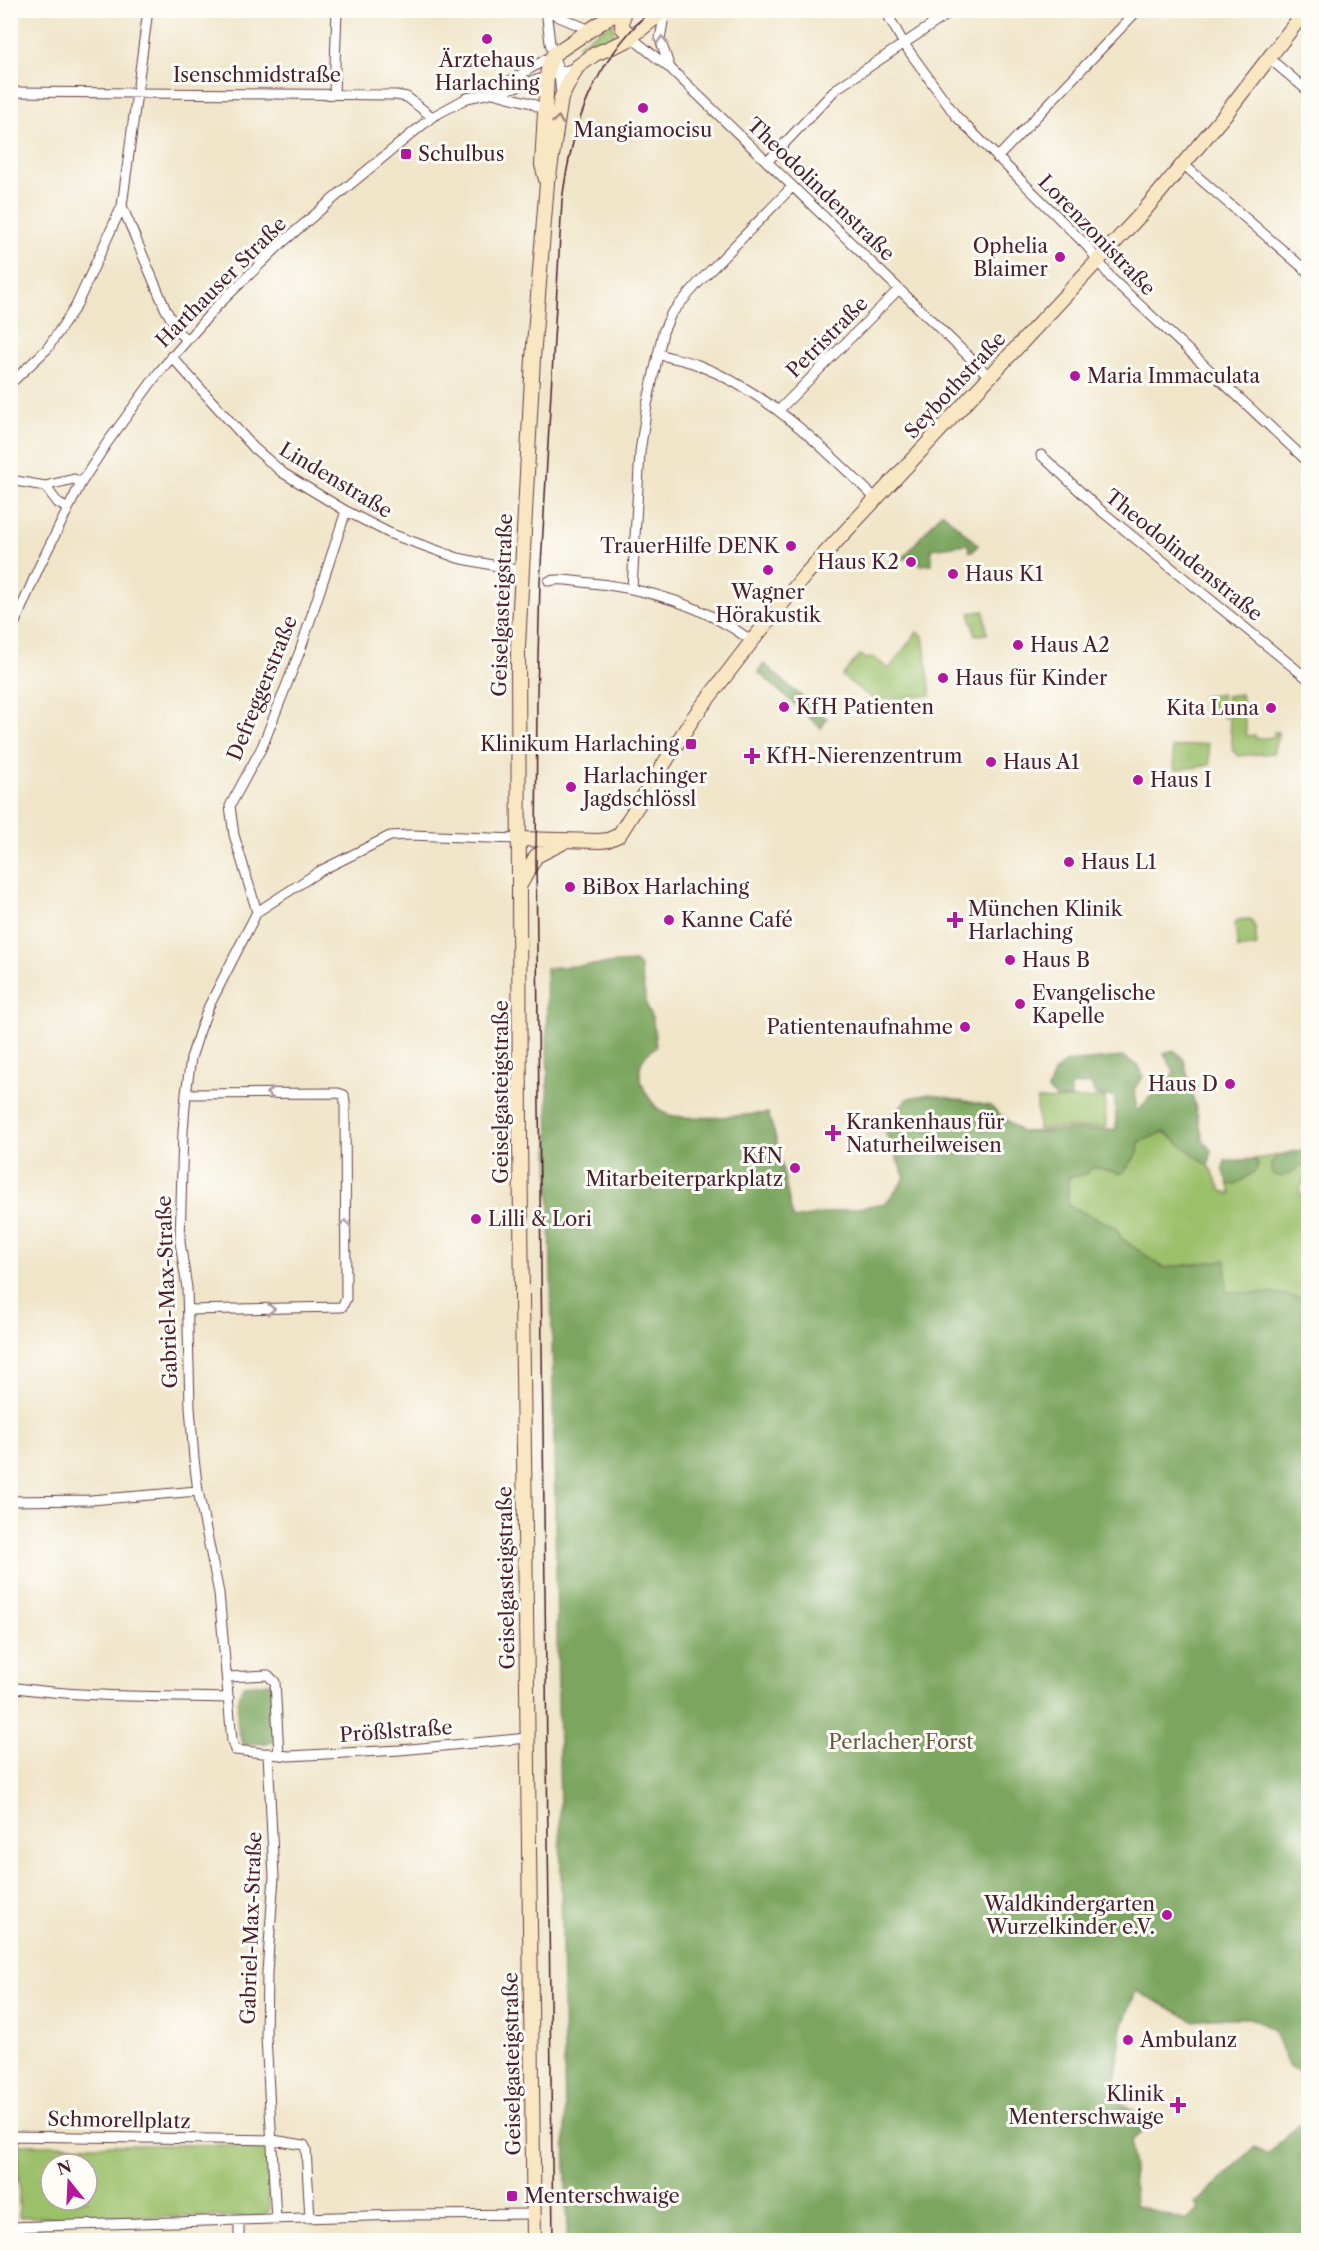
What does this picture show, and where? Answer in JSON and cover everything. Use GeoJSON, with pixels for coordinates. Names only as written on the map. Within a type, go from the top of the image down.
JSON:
{"type":"FeatureCollection","features":[{"type":"Feature","properties":{"kind":"main road"},"geometry":{"type":"LineString","coordinates":[[554,54],[621,10],[622,27],[632,38]]}},
{"type":"Feature","properties":{"kind":"main road","name":"Seybothstraße"},"geometry":{"type":"LineString","coordinates":[[566,842],[608,840],[619,835],[693,718],[752,640],[810,570],[990,378],[1184,165],[1306,10]]}},
{"type":"Feature","properties":{"kind":"main road"},"geometry":{"type":"LineString","coordinates":[[547,183],[561,98],[577,67],[595,54],[632,38],[665,11]]}},
{"type":"Feature","properties":{"kind":"main road","name":"Geiselgasteigstraße"},"geometry":{"type":"LineString","coordinates":[[534,2241],[518,889],[518,659],[533,358],[547,183],[542,165],[546,111],[553,75],[549,64],[554,54]]}},
{"type":"Feature","properties":{"kind":"main road"},"geometry":{"type":"LineString","coordinates":[[518,839],[566,842]]}},
{"type":"Feature","properties":{"kind":"main road"},"geometry":{"type":"LineString","coordinates":[[518,889],[536,856],[566,842]]}},
{"type":"Feature","properties":{"kind":"street"},"geometry":{"type":"LineString","coordinates":[[10,384],[47,349],[76,306],[122,206],[148,10]]}},
{"type":"Feature","properties":{"kind":"street"},"geometry":{"type":"LineString","coordinates":[[334,93],[338,10]]}},
{"type":"Feature","properties":{"kind":"street","name":"Geiselgasteigstraße"},"geometry":{"type":"LineString","coordinates":[[548,10],[556,16],[590,30]]}},
{"type":"Feature","properties":{"kind":"street","name":"Geiselgasteigstraße"},"geometry":{"type":"LineString","coordinates":[[548,10],[554,54]]}},
{"type":"Feature","properties":{"kind":"street","name":"Lorenzonistraße"},"geometry":{"type":"LineString","coordinates":[[885,10],[904,44],[956,117],[1087,246],[1111,278],[1308,462]]}},
{"type":"Feature","properties":{"kind":"street"},"geometry":{"type":"LineString","coordinates":[[767,162],[836,89],[954,10]]}},
{"type":"Feature","properties":{"kind":"street"},"geometry":{"type":"LineString","coordinates":[[997,158],[1138,10]]}},
{"type":"Feature","properties":{"kind":"street","name":"Theodolindenstraße"},"geometry":{"type":"LineString","coordinates":[[665,11],[660,39],[670,68],[990,378]]}},
{"type":"Feature","properties":{"kind":"street"},"geometry":{"type":"LineString","coordinates":[[632,38],[670,68]]}},
{"type":"Feature","properties":{"kind":"street"},"geometry":{"type":"LineString","coordinates":[[490,92],[554,54]]}},
{"type":"Feature","properties":{"kind":"street"},"geometry":{"type":"LineString","coordinates":[[1269,58],[1308,91]]}},
{"type":"Feature","properties":{"kind":"street"},"geometry":{"type":"LineString","coordinates":[[432,117],[467,98],[577,67]]}},
{"type":"Feature","properties":{"kind":"street","name":"Geiselgasteigstraße"},"geometry":{"type":"LineString","coordinates":[[553,75],[561,98]]}},
{"type":"Feature","properties":{"kind":"street","name":"Isenschmidstraße"},"geometry":{"type":"LineString","coordinates":[[10,92],[396,94],[407,97],[432,117]]}},
{"type":"Feature","properties":{"kind":"street"},"geometry":{"type":"LineString","coordinates":[[490,92],[531,103],[546,111]]}},
{"type":"Feature","properties":{"kind":"street","name":"Harthauser Straße"},"geometry":{"type":"LineString","coordinates":[[10,634],[39,567],[81,483],[134,404],[171,356],[217,306],[283,242],[432,117]]}},
{"type":"Feature","properties":{"kind":"street"},"geometry":{"type":"LineString","coordinates":[[1184,165],[1308,272]]}},
{"type":"Feature","properties":{"kind":"street"},"geometry":{"type":"LineString","coordinates":[[632,588],[640,452],[647,405],[663,332],[671,314],[699,282],[792,187]]}},
{"type":"Feature","properties":{"kind":"street"},"geometry":{"type":"LineString","coordinates":[[122,206],[165,308],[179,333],[186,339]]}},
{"type":"Feature","properties":{"kind":"street","name":"Petristraße"},"geometry":{"type":"LineString","coordinates":[[779,410],[899,289]]}},
{"type":"Feature","properties":{"kind":"street"},"geometry":{"type":"LineString","coordinates":[[658,354],[697,364],[779,410],[876,499]]}},
{"type":"Feature","properties":{"kind":"street","name":"Lindenstraße"},"geometry":{"type":"LineString","coordinates":[[171,356],[254,448],[283,473],[346,511],[391,534],[483,564],[521,571]]}},
{"type":"Feature","properties":{"kind":"street","name":"Theodolindenstraße"},"geometry":{"type":"LineString","coordinates":[[1041,455],[1099,509],[1308,679]]}},
{"type":"Feature","properties":{"kind":"street"},"geometry":{"type":"LineString","coordinates":[[10,480],[45,486],[74,479],[81,483]]}},
{"type":"Feature","properties":{"kind":"street"},"geometry":{"type":"LineString","coordinates":[[45,486],[58,503],[68,508]]}},
{"type":"Feature","properties":{"kind":"street","name":"Defreggerstraße"},"geometry":{"type":"LineString","coordinates":[[257,912],[234,835],[230,806],[270,728],[300,651],[346,511]]}},
{"type":"Feature","properties":{"kind":"street"},"geometry":{"type":"LineString","coordinates":[[549,581],[610,584],[650,592],[702,611],[752,640]]}},
{"type":"Feature","properties":{"kind":"street","name":"Gabriel-Max-Straße"},"geometry":{"type":"LineString","coordinates":[[273,2140],[266,2036],[267,1972],[274,1877],[268,1753],[235,1750],[232,1741],[219,1593],[198,1491],[190,1407],[187,1288],[180,1242],[183,1131],[191,1058],[208,1006],[257,912],[320,871],[390,836],[410,834],[518,839]]}},
{"type":"Feature","properties":{"kind":"street"},"geometry":{"type":"LineString","coordinates":[[186,1094],[338,1093],[344,1095],[345,1102],[346,1299],[342,1307],[188,1310]]}},
{"type":"Feature","properties":{"kind":"street"},"geometry":{"type":"LineString","coordinates":[[10,1501],[91,1500],[198,1491]]}},
{"type":"Feature","properties":{"kind":"street"},"geometry":{"type":"LineString","coordinates":[[228,1677],[268,1675],[275,1682],[279,1755]]}},
{"type":"Feature","properties":{"kind":"street"},"geometry":{"type":"LineString","coordinates":[[10,1687],[56,1694],[229,1698]]}},
{"type":"Feature","properties":{"kind":"street","name":"Prößlstraße"},"geometry":{"type":"LineString","coordinates":[[268,1753],[289,1756],[400,1750],[528,1738]]}},
{"type":"Feature","properties":{"kind":"street","name":"Schmorellplatz"},"geometry":{"type":"LineString","coordinates":[[10,2183],[11,2136],[273,2140],[299,2143],[306,2149],[310,2218]]}},
{"type":"Feature","properties":{"kind":"street"},"geometry":{"type":"LineString","coordinates":[[273,2140],[276,2220]]}},
{"type":"Feature","properties":{"kind":"street"},"geometry":{"type":"LineString","coordinates":[[10,2227],[534,2214]]}},
{"type":"Feature","properties":{"kind":"street"},"geometry":{"type":"LineString","coordinates":[[239,2222],[239,2241]]}},
{"type":"Feature","properties":{"kind":"green space"},"geometry":{"type":"Polygon","coordinates":[[[614,21],[615,38],[583,51],[578,45],[614,21]]]}},
{"type":"Feature","properties":{"kind":"green space"},"geometry":{"type":"Polygon","coordinates":[[[942,512],[978,545],[973,551],[969,551],[968,544],[931,549],[932,564],[920,565],[918,556],[902,559],[942,512]]]}},
{"type":"Feature","properties":{"kind":"green space"},"geometry":{"type":"Polygon","coordinates":[[[984,611],[987,634],[975,635],[970,613],[984,611]]]}},
{"type":"Feature","properties":{"kind":"green space"},"geometry":{"type":"Polygon","coordinates":[[[917,632],[923,636],[931,695],[874,700],[842,676],[860,655],[866,659],[873,657],[889,669],[917,632]]]}},
{"type":"Feature","properties":{"kind":"green space"},"geometry":{"type":"Polygon","coordinates":[[[764,664],[827,719],[821,728],[758,672],[764,664]]]}},
{"type":"Feature","properties":{"kind":"green space"},"geometry":{"type":"Polygon","coordinates":[[[1221,694],[1225,718],[1202,697],[1221,694]]]}},
{"type":"Feature","properties":{"kind":"green space"},"geometry":{"type":"Polygon","coordinates":[[[1241,694],[1247,736],[1255,735],[1256,739],[1274,737],[1274,732],[1278,732],[1273,753],[1238,756],[1233,751],[1226,696],[1241,694]]]}},
{"type":"Feature","properties":{"kind":"green space"},"geometry":{"type":"Polygon","coordinates":[[[1208,743],[1210,765],[1175,770],[1172,748],[1208,743]]]}},
{"type":"Feature","properties":{"kind":"green space"},"geometry":{"type":"Polygon","coordinates":[[[1250,919],[1255,927],[1257,946],[1238,949],[1235,924],[1238,920],[1250,919]]]}},
{"type":"Feature","properties":{"kind":"green space","name":"Perlacher Forst"},"geometry":{"type":"Polygon","coordinates":[[[635,962],[640,967],[647,1007],[653,1020],[656,1047],[644,1057],[640,1070],[641,1081],[649,1098],[662,1112],[683,1117],[768,1113],[776,1139],[793,1219],[886,1203],[905,1178],[882,1124],[909,1098],[930,1094],[990,1106],[1021,1132],[1116,1129],[1115,1096],[1096,1096],[1091,1084],[1071,1086],[1071,1098],[1058,1099],[1048,1090],[1054,1073],[1066,1062],[1123,1057],[1138,1065],[1143,1077],[1134,1089],[1137,1112],[1152,1095],[1161,1096],[1174,1072],[1164,1053],[1174,1050],[1184,1060],[1203,1139],[1211,1151],[1209,1166],[1164,1132],[1139,1142],[1138,1153],[1122,1174],[1093,1167],[1084,1175],[1068,1177],[1068,1206],[1114,1226],[1122,1239],[1164,1268],[1226,1260],[1226,1292],[1280,1294],[1308,1299],[1308,2076],[1288,2066],[1273,2029],[1250,2018],[1193,2020],[1136,1991],[1122,2027],[1113,2100],[1155,2121],[1131,2141],[1135,2205],[1186,2221],[1199,2210],[1195,2204],[1254,2148],[1267,2154],[1308,2117],[1308,2240],[567,2240],[546,968],[635,962]]]}},
{"type":"Feature","properties":{"kind":"green space"},"geometry":{"type":"Polygon","coordinates":[[[1105,1098],[1106,1127],[1038,1129],[1037,1100],[1105,1098]]]}},
{"type":"Feature","properties":{"kind":"green space"},"geometry":{"type":"Polygon","coordinates":[[[1164,1132],[1209,1166],[1222,1191],[1232,1195],[1228,1183],[1235,1185],[1255,1171],[1258,1165],[1255,1159],[1279,1155],[1275,1159],[1273,1174],[1281,1177],[1308,1162],[1308,1173],[1300,1191],[1308,1205],[1308,1299],[1280,1294],[1225,1293],[1226,1260],[1164,1268],[1122,1239],[1114,1226],[1068,1206],[1068,1177],[1084,1175],[1093,1167],[1139,1142],[1164,1132]]]}},
{"type":"Feature","properties":{"kind":"green space"},"geometry":{"type":"Polygon","coordinates":[[[1308,1149],[1308,1162],[1285,1176],[1276,1175],[1271,1171],[1271,1165],[1278,1156],[1308,1149]]]}},
{"type":"Feature","properties":{"kind":"green space"},"geometry":{"type":"Polygon","coordinates":[[[1255,1159],[1258,1165],[1255,1171],[1235,1185],[1228,1183],[1223,1168],[1225,1161],[1255,1159]]]}},
{"type":"Feature","properties":{"kind":"green space"},"geometry":{"type":"Polygon","coordinates":[[[272,1683],[275,1742],[244,1745],[237,1715],[243,1685],[272,1683]]]}},
{"type":"Feature","properties":{"kind":"green space"},"geometry":{"type":"Polygon","coordinates":[[[19,2145],[268,2145],[269,2211],[259,2217],[19,2217],[19,2145]]]}},
{"type":"Feature","properties":{"kind":"tram line"},"geometry":{"type":"LineString","coordinates":[[553,2240],[536,863],[540,583],[562,201],[566,173],[579,121],[588,97],[614,52],[651,10]]}},
{"type":"Feature","properties":{"kind":"place","name":"Ärztehaus Harlaching"},"geometry":{"type":"Point","coordinates":[487,39]}},
{"type":"Feature","properties":{"kind":"place","name":"Mangiamocisu"},"geometry":{"type":"Point","coordinates":[643,108]}},
{"type":"Feature","properties":{"kind":"place","name":"Schulbus"},"geometry":{"type":"Point","coordinates":[406,154]}},
{"type":"Feature","properties":{"kind":"place","name":"Ophelia Blaimer"},"geometry":{"type":"Point","coordinates":[1060,257]}},
{"type":"Feature","properties":{"kind":"place","name":"Maria Immaculata"},"geometry":{"type":"Point","coordinates":[1075,376]}},
{"type":"Feature","properties":{"kind":"place","name":"TrauerHilfe DENK"},"geometry":{"type":"Point","coordinates":[791,546]}},
{"type":"Feature","properties":{"kind":"place","name":"Haus K2"},"geometry":{"type":"Point","coordinates":[911,562]}},
{"type":"Feature","properties":{"kind":"place","name":"Wagner Hörakustik"},"geometry":{"type":"Point","coordinates":[768,570]}},
{"type":"Feature","properties":{"kind":"place","name":"Haus K1"},"geometry":{"type":"Point","coordinates":[953,574]}},
{"type":"Feature","properties":{"kind":"place","name":"Haus A2"},"geometry":{"type":"Point","coordinates":[1018,645]}},
{"type":"Feature","properties":{"kind":"place","name":"Haus für Kinder"},"geometry":{"type":"Point","coordinates":[943,678]}},
{"type":"Feature","properties":{"kind":"place","name":"KfH Patienten"},"geometry":{"type":"Point","coordinates":[784,707]}},
{"type":"Feature","properties":{"kind":"place","name":"Kita Luna"},"geometry":{"type":"Point","coordinates":[1271,708]}},
{"type":"Feature","properties":{"kind":"place","name":"Klinikum Harlaching"},"geometry":{"type":"Point","coordinates":[691,744]}},
{"type":"Feature","properties":{"kind":"place","name":"KfH-Nierenzentrum"},"geometry":{"type":"Point","coordinates":[752,756]}},
{"type":"Feature","properties":{"kind":"place","name":"Haus A1"},"geometry":{"type":"Point","coordinates":[991,762]}},
{"type":"Feature","properties":{"kind":"place","name":"Haus I"},"geometry":{"type":"Point","coordinates":[1138,780]}},
{"type":"Feature","properties":{"kind":"place","name":"Harlachinger Jagdschlössl"},"geometry":{"type":"Point","coordinates":[571,787]}},
{"type":"Feature","properties":{"kind":"place","name":"Haus L1"},"geometry":{"type":"Point","coordinates":[1069,862]}},
{"type":"Feature","properties":{"kind":"place","name":"BiBox Harlaching"},"geometry":{"type":"Point","coordinates":[570,887]}},
{"type":"Feature","properties":{"kind":"place","name":"Kanne Café"},"geometry":{"type":"Point","coordinates":[669,920]}},
{"type":"Feature","properties":{"kind":"place","name":"München Klinik Harlaching"},"geometry":{"type":"Point","coordinates":[955,920]}},
{"type":"Feature","properties":{"kind":"place","name":"Haus B"},"geometry":{"type":"Point","coordinates":[1010,960]}},
{"type":"Feature","properties":{"kind":"place","name":"Evangelische Kapelle"},"geometry":{"type":"Point","coordinates":[1020,1004]}},
{"type":"Feature","properties":{"kind":"place","name":"Patientenaufnahme"},"geometry":{"type":"Point","coordinates":[965,1027]}},
{"type":"Feature","properties":{"kind":"place","name":"Haus D"},"geometry":{"type":"Point","coordinates":[1230,1084]}},
{"type":"Feature","properties":{"kind":"place","name":"Krankenhaus für Naturheilweisen"},"geometry":{"type":"Point","coordinates":[833,1133]}},
{"type":"Feature","properties":{"kind":"place","name":"KfN Mitarbeiterparkplatz"},"geometry":{"type":"Point","coordinates":[795,1168]}},
{"type":"Feature","properties":{"kind":"place","name":"Lilli & Lori"},"geometry":{"type":"Point","coordinates":[476,1219]}},
{"type":"Feature","properties":{"kind":"place","name":"Waldkindergarten Wurzelkinder e.V."},"geometry":{"type":"Point","coordinates":[1167,1915]}},
{"type":"Feature","properties":{"kind":"place","name":"Ambulanz"},"geometry":{"type":"Point","coordinates":[1128,2040]}},
{"type":"Feature","properties":{"kind":"place","name":"Klinik Menterschwaige"},"geometry":{"type":"Point","coordinates":[1178,2105]}},
{"type":"Feature","properties":{"kind":"place","name":"Menterschwaige"},"geometry":{"type":"Point","coordinates":[512,2196]}}]}
